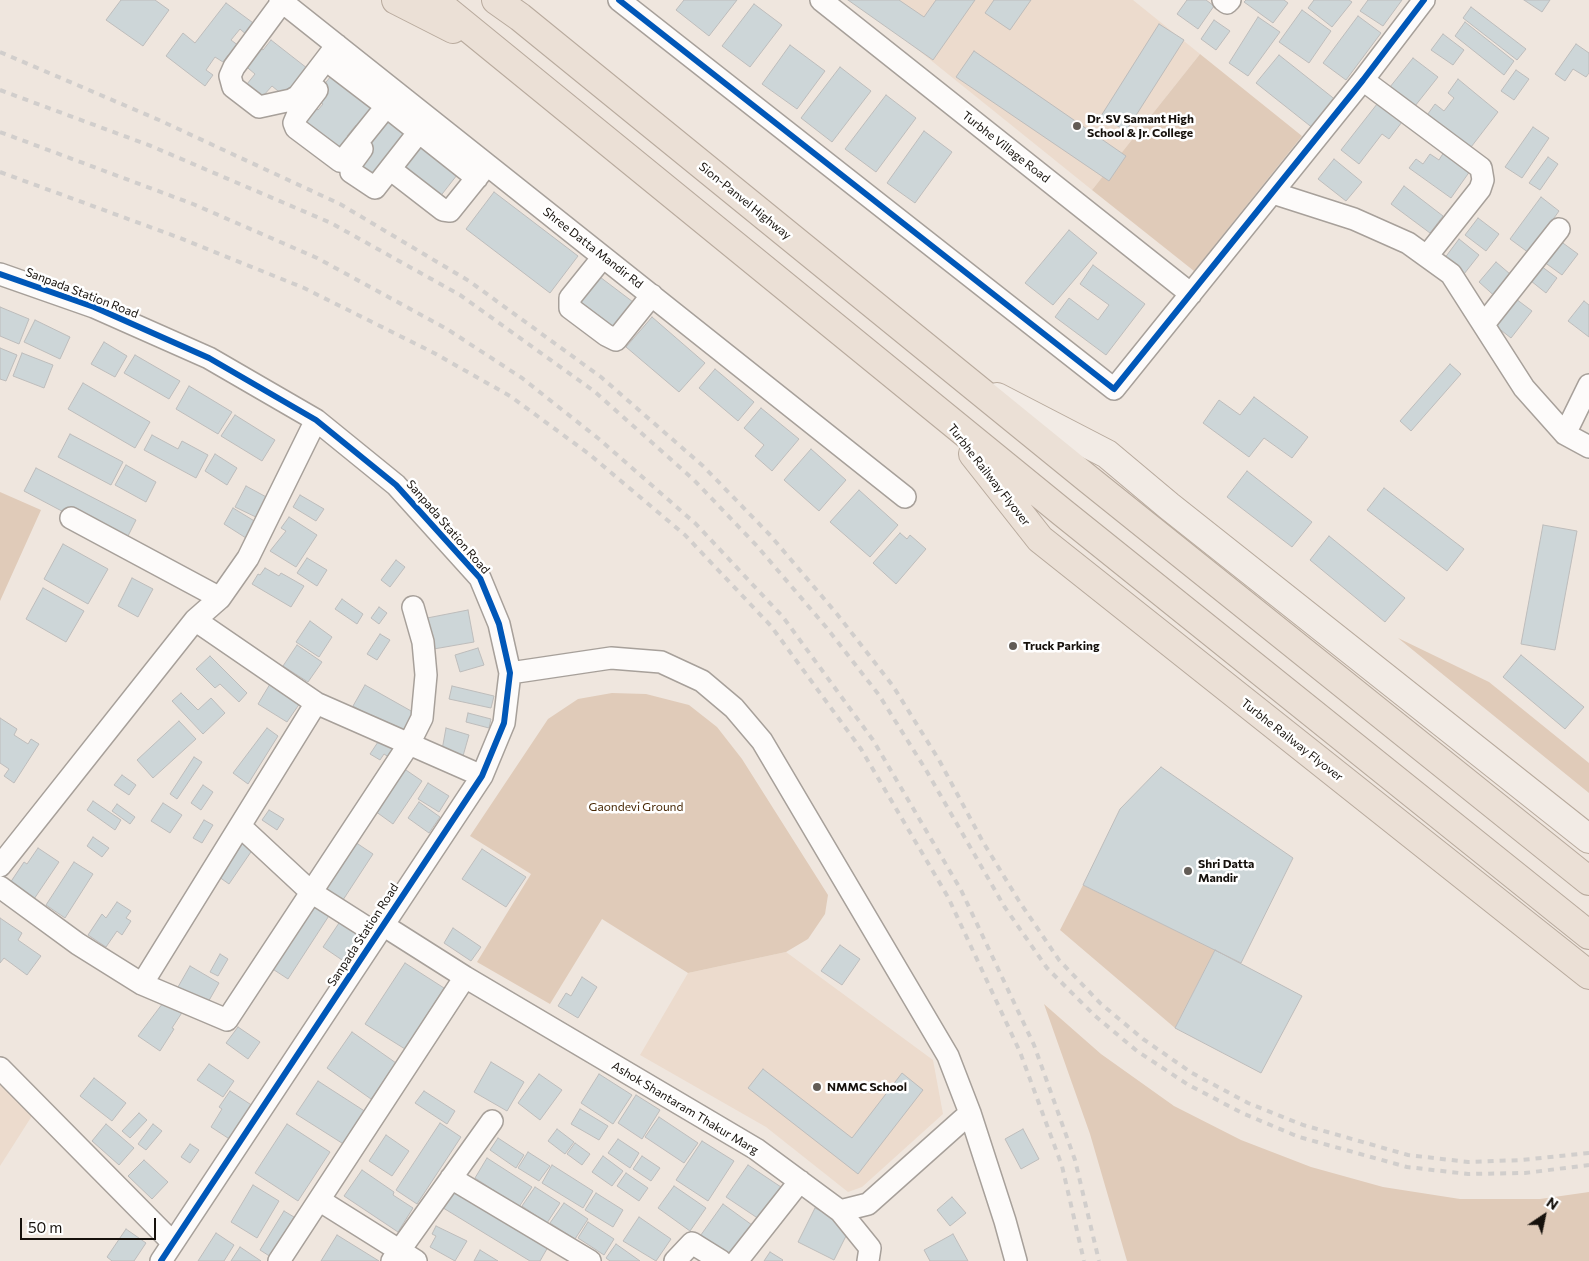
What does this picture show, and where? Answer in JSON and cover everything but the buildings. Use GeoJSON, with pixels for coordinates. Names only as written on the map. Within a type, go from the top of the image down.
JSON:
{"type":"FeatureCollection","features":[{"type":"Feature","properties":{"kind":"highway"},"geometry":{"type":"LineString","coordinates":[[396,0],[494,51]]}},
{"type":"Feature","properties":{"kind":"highway"},"geometry":{"type":"LineString","coordinates":[[434,0],[494,51],[943,416]]}},
{"type":"Feature","properties":{"kind":"highway","name":"Sion-Panvel Highway"},"geometry":{"type":"LineString","coordinates":[[496,0],[512,9],[971,384]]}},
{"type":"Feature","properties":{"kind":"highway"},"geometry":{"type":"LineString","coordinates":[[971,384],[1589,880]]}},
{"type":"Feature","properties":{"kind":"highway","name":"Turbhe Railway Flyover"},"geometry":{"type":"LineString","coordinates":[[943,416],[1589,935]]}},
{"type":"Feature","properties":{"kind":"highway","name":"Turbhe Railway Flyover"},"geometry":{"type":"LineString","coordinates":[[943,416],[1040,540],[1589,975]]}},
{"type":"Feature","properties":{"kind":"highway"},"geometry":{"type":"LineString","coordinates":[[1000,462],[1050,478],[1589,913]]}},
{"type":"Feature","properties":{"kind":"main road"},"geometry":{"type":"LineString","coordinates":[[971,384],[1107,454],[1169,506],[1589,839]]}},
{"type":"Feature","properties":{"kind":"street"},"geometry":{"type":"LineString","coordinates":[[619,0],[1114,389],[1273,193],[1424,0]]}},
{"type":"Feature","properties":{"kind":"street","name":"Turbhe Village Road"},"geometry":{"type":"LineString","coordinates":[[821,0],[1191,294]]}},
{"type":"Feature","properties":{"kind":"street"},"geometry":{"type":"LineString","coordinates":[[1223,0],[1227,3],[1230,0]]}},
{"type":"Feature","properties":{"kind":"street"},"geometry":{"type":"LineString","coordinates":[[281,1],[234,67],[230,76],[233,87],[259,107],[291,100],[298,96],[339,55]]}},
{"type":"Feature","properties":{"kind":"street","name":"Shree Datta Mandir Rd"},"geometry":{"type":"LineString","coordinates":[[281,1],[339,55],[424,125],[482,171],[603,257],[905,497]]}},
{"type":"Feature","properties":{"kind":"street"},"geometry":{"type":"LineString","coordinates":[[339,55],[297,116],[294,123],[296,128],[336,159],[344,159],[394,101]]}},
{"type":"Feature","properties":{"kind":"street"},"geometry":{"type":"LineString","coordinates":[[1363,80],[1481,168],[1483,180],[1480,189],[1426,256]]}},
{"type":"Feature","properties":{"kind":"street"},"geometry":{"type":"LineString","coordinates":[[394,101],[351,164],[351,172],[375,188],[424,125]]}},
{"type":"Feature","properties":{"kind":"street"},"geometry":{"type":"LineString","coordinates":[[390,169],[446,211],[450,211],[482,171]]}},
{"type":"Feature","properties":{"kind":"street"},"geometry":{"type":"LineString","coordinates":[[1273,193],[1354,219],[1408,242],[1451,274],[1524,388],[1565,434],[1589,447]]}},
{"type":"Feature","properties":{"kind":"street"},"geometry":{"type":"LineString","coordinates":[[1484,324],[1559,229]]}},
{"type":"Feature","properties":{"kind":"street"},"geometry":{"type":"LineString","coordinates":[[603,257],[570,298],[570,308],[606,335],[616,340],[652,295]]}},
{"type":"Feature","properties":{"kind":"street","name":"Sanpada Station Road"},"geometry":{"type":"LineString","coordinates":[[0,274],[94,307],[209,358],[316,420],[396,484],[480,578],[499,624],[510,673],[504,723],[482,776],[161,1261]]}},
{"type":"Feature","properties":{"kind":"street"},"geometry":{"type":"LineString","coordinates":[[1565,434],[1589,385]]}},
{"type":"Feature","properties":{"kind":"street"},"geometry":{"type":"LineString","coordinates":[[1,860],[195,620],[220,598],[248,558],[316,420]]}},
{"type":"Feature","properties":{"kind":"street"},"geometry":{"type":"LineString","coordinates":[[71,518],[220,598]]}},
{"type":"Feature","properties":{"kind":"street"},"geometry":{"type":"LineString","coordinates":[[0,887],[78,944],[142,984],[227,1020],[409,744],[422,718],[426,676],[423,642],[413,607]]}},
{"type":"Feature","properties":{"kind":"street"},"geometry":{"type":"LineString","coordinates":[[195,620],[316,703],[482,776]]}},
{"type":"Feature","properties":{"kind":"street"},"geometry":{"type":"LineString","coordinates":[[510,673],[611,658],[661,662],[702,681],[734,708],[762,741],[948,1056],[970,1113],[1016,1261]]}},
{"type":"Feature","properties":{"kind":"street"},"geometry":{"type":"LineString","coordinates":[[142,984],[316,703]]}},
{"type":"Feature","properties":{"kind":"street","name":"Ashok Shantaram Thakur Marg"},"geometry":{"type":"LineString","coordinates":[[240,826],[311,892],[465,977],[756,1149],[840,1211],[870,1248],[868,1261]]}},
{"type":"Feature","properties":{"kind":"street"},"geometry":{"type":"LineString","coordinates":[[279,1261],[465,977]]}},
{"type":"Feature","properties":{"kind":"street"},"geometry":{"type":"LineString","coordinates":[[0,1068],[173,1243]]}},
{"type":"Feature","properties":{"kind":"street"},"geometry":{"type":"LineString","coordinates":[[840,1211],[868,1204],[970,1113]]}},
{"type":"Feature","properties":{"kind":"street"},"geometry":{"type":"LineString","coordinates":[[395,1256],[492,1121]]}},
{"type":"Feature","properties":{"kind":"street"},"geometry":{"type":"LineString","coordinates":[[451,1178],[590,1261]]}},
{"type":"Feature","properties":{"kind":"street"},"geometry":{"type":"LineString","coordinates":[[737,1261],[800,1181]]}},
{"type":"Feature","properties":{"kind":"street"},"geometry":{"type":"LineString","coordinates":[[319,1200],[395,1256],[416,1261]]}},
{"type":"Feature","properties":{"kind":"street"},"geometry":{"type":"LineString","coordinates":[[675,1261],[692,1243],[721,1261]]}},
{"type":"Feature","properties":{"kind":"shaded area","name":"Dr. SV Samant High School & Jr. College"},"geometry":{"type":"Polygon","coordinates":[[[856,0],[1133,0],[1200,54],[1092,190],[856,0]]]}},
{"type":"Feature","properties":{"kind":"shaded area","name":"NMMC School"},"geometry":{"type":"Polygon","coordinates":[[[786,952],[933,1060],[943,1114],[862,1187],[848,1192],[766,1127],[640,1055],[688,973],[786,952]]]}},
{"type":"Feature","properties":{"kind":"shaded area"},"geometry":{"type":"Polygon","coordinates":[[[0,1071],[37,1108],[0,1166],[0,1071]]]}},
{"type":"Feature","properties":{"kind":"green space"},"geometry":{"type":"Polygon","coordinates":[[[1200,54],[1302,136],[1194,271],[1092,190],[1200,54]]]}},
{"type":"Feature","properties":{"kind":"green space"},"geometry":{"type":"Polygon","coordinates":[[[0,492],[41,510],[0,601],[0,492]]]}},
{"type":"Feature","properties":{"kind":"green space"},"geometry":{"type":"Polygon","coordinates":[[[1398,638],[1489,682],[1589,763],[1589,793],[1398,638]]]}},
{"type":"Feature","properties":{"kind":"green space","name":"Gaondevi Ground"},"geometry":{"type":"Polygon","coordinates":[[[612,693],[646,694],[689,705],[717,727],[742,759],[828,895],[825,914],[808,939],[786,952],[688,973],[602,919],[550,1004],[477,962],[531,874],[470,836],[548,719],[578,699],[612,693]]]}},
{"type":"Feature","properties":{"kind":"green space"},"geometry":{"type":"Polygon","coordinates":[[[1083,885],[1215,950],[1175,1028],[1060,930],[1083,885]]]}},
{"type":"Feature","properties":{"kind":"green space"},"geometry":{"type":"Polygon","coordinates":[[[1044,1004],[1101,1054],[1174,1106],[1241,1140],[1311,1167],[1383,1187],[1460,1199],[1540,1199],[1589,1192],[1589,1261],[1127,1261],[1090,1134],[1044,1004]]]}},
{"type":"Feature","properties":{"kind":"railway"},"geometry":{"type":"LineString","coordinates":[[0,52],[159,120],[340,204],[469,281],[601,377],[703,466],[770,535],[837,614],[893,686],[939,760],[983,842],[1019,901],[1059,960],[1100,1003],[1143,1039],[1192,1073],[1248,1103],[1303,1125],[1408,1155],[1468,1162],[1522,1160],[1589,1153]]}},
{"type":"Feature","properties":{"kind":"railway"},"geometry":{"type":"LineString","coordinates":[[0,90],[151,146],[331,223],[460,295],[594,391],[694,480],[757,546],[826,627],[879,695],[926,770],[1004,906],[1047,968],[1094,1015],[1137,1051],[1187,1084],[1242,1113],[1299,1137],[1407,1167],[1468,1174],[1525,1173],[1589,1165]]}},
{"type":"Feature","properties":{"kind":"railway"},"geometry":{"type":"LineString","coordinates":[[0,132],[193,204],[317,258],[447,329],[522,378],[599,439],[696,524],[783,617],[873,740],[961,890],[1034,1045],[1075,1160],[1099,1261]]}},
{"type":"Feature","properties":{"kind":"railway"},"geometry":{"type":"LineString","coordinates":[[0,172],[180,238],[304,288],[434,353],[510,396],[589,454],[685,535],[771,626],[861,749],[948,897],[1020,1052],[1062,1166],[1084,1261]]}},
{"type":"Feature","properties":{"kind":"cycle path"},"geometry":{"type":"LineString","coordinates":[[619,0],[1114,389],[1363,80],[1424,0]]}},
{"type":"Feature","properties":{"kind":"cycle path"},"geometry":{"type":"LineString","coordinates":[[0,274],[94,307],[209,358],[316,420],[396,485],[480,578],[499,624],[510,673],[504,723],[482,776],[161,1261]]}},
{"type":"Feature","properties":{"kind":"place","name":"Dr. SV Samant High School & Jr. College"},"geometry":{"type":"Point","coordinates":[1077,126]}},
{"type":"Feature","properties":{"kind":"place","name":"Truck Parking"},"geometry":{"type":"Point","coordinates":[1013,646]}},
{"type":"Feature","properties":{"kind":"place","name":"Shri Datta Mandir"},"geometry":{"type":"Point","coordinates":[1188,871]}},
{"type":"Feature","properties":{"kind":"place","name":"NMMC School"},"geometry":{"type":"Point","coordinates":[817,1087]}}]}
